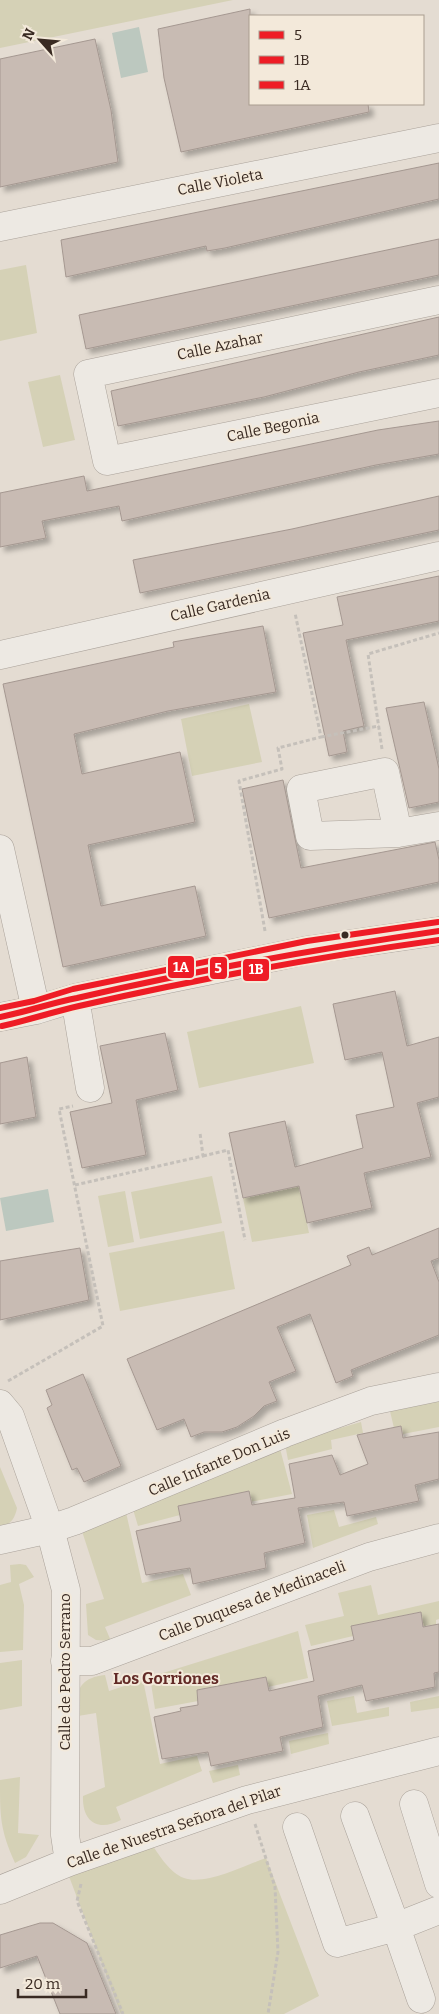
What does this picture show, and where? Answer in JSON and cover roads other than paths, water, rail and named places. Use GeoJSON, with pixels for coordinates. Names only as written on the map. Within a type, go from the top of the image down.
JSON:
{"type":"FeatureCollection","features":[{"type":"Feature","properties":{"kind":"street","name":"Calle Violeta"},"geometry":{"type":"LineString","coordinates":[[0,227],[439,138]]}},
{"type":"Feature","properties":{"kind":"street","name":"Calle Azahar"},"geometry":{"type":"LineString","coordinates":[[107,461],[88,374],[439,300]]}},
{"type":"Feature","properties":{"kind":"street","name":"Calle Begonia"},"geometry":{"type":"LineString","coordinates":[[107,461],[439,392]]}},
{"type":"Feature","properties":{"kind":"street","name":"Calle Gardenia"},"geometry":{"type":"LineString","coordinates":[[0,655],[439,556]]}},
{"type":"Feature","properties":{"kind":"street"},"geometry":{"type":"LineString","coordinates":[[398,833],[385,772],[301,789],[310,836],[398,833],[439,826]]}},
{"type":"Feature","properties":{"kind":"street"},"geometry":{"type":"LineString","coordinates":[[0,849],[36,1010]]}},
{"type":"Feature","properties":{"kind":"street"},"geometry":{"type":"LineString","coordinates":[[0,1017],[36,1010],[75,998],[309,950],[439,932]]}},
{"type":"Feature","properties":{"kind":"street"},"geometry":{"type":"LineString","coordinates":[[75,998],[84,1097]]}},
{"type":"Feature","properties":{"kind":"street","name":"Calle Infante Don Luis"},"geometry":{"type":"LineString","coordinates":[[0,1540],[50,1529],[126,1501],[285,1433],[371,1401],[439,1387]]}},
{"type":"Feature","properties":{"kind":"street","name":"Calle de Pedro Serrano"},"geometry":{"type":"LineString","coordinates":[[0,1404],[10,1416],[50,1529],[66,1590],[65,1835],[79,1858]]}},
{"type":"Feature","properties":{"kind":"street","name":"Calle Duquesa de Medinaceli"},"geometry":{"type":"LineString","coordinates":[[65,1661],[92,1661],[369,1557],[439,1538]]}},
{"type":"Feature","properties":{"kind":"street","name":"Calle de Nuestra Señora del Pilar"},"geometry":{"type":"LineString","coordinates":[[0,1890],[79,1858],[247,1800],[439,1751]]}},
{"type":"Feature","properties":{"kind":"street"},"geometry":{"type":"LineString","coordinates":[[414,1804],[439,1884]]}},
{"type":"Feature","properties":{"kind":"street"},"geometry":{"type":"LineString","coordinates":[[355,1816],[421,1999]]}},
{"type":"Feature","properties":{"kind":"street"},"geometry":{"type":"LineString","coordinates":[[297,1827],[337,1943],[396,1927],[439,1910]]}},
{"type":"Feature","properties":{"kind":"district","name":"Los Gorriones"},"geometry":{"type":"Point","coordinates":[166,1678]}}]}
